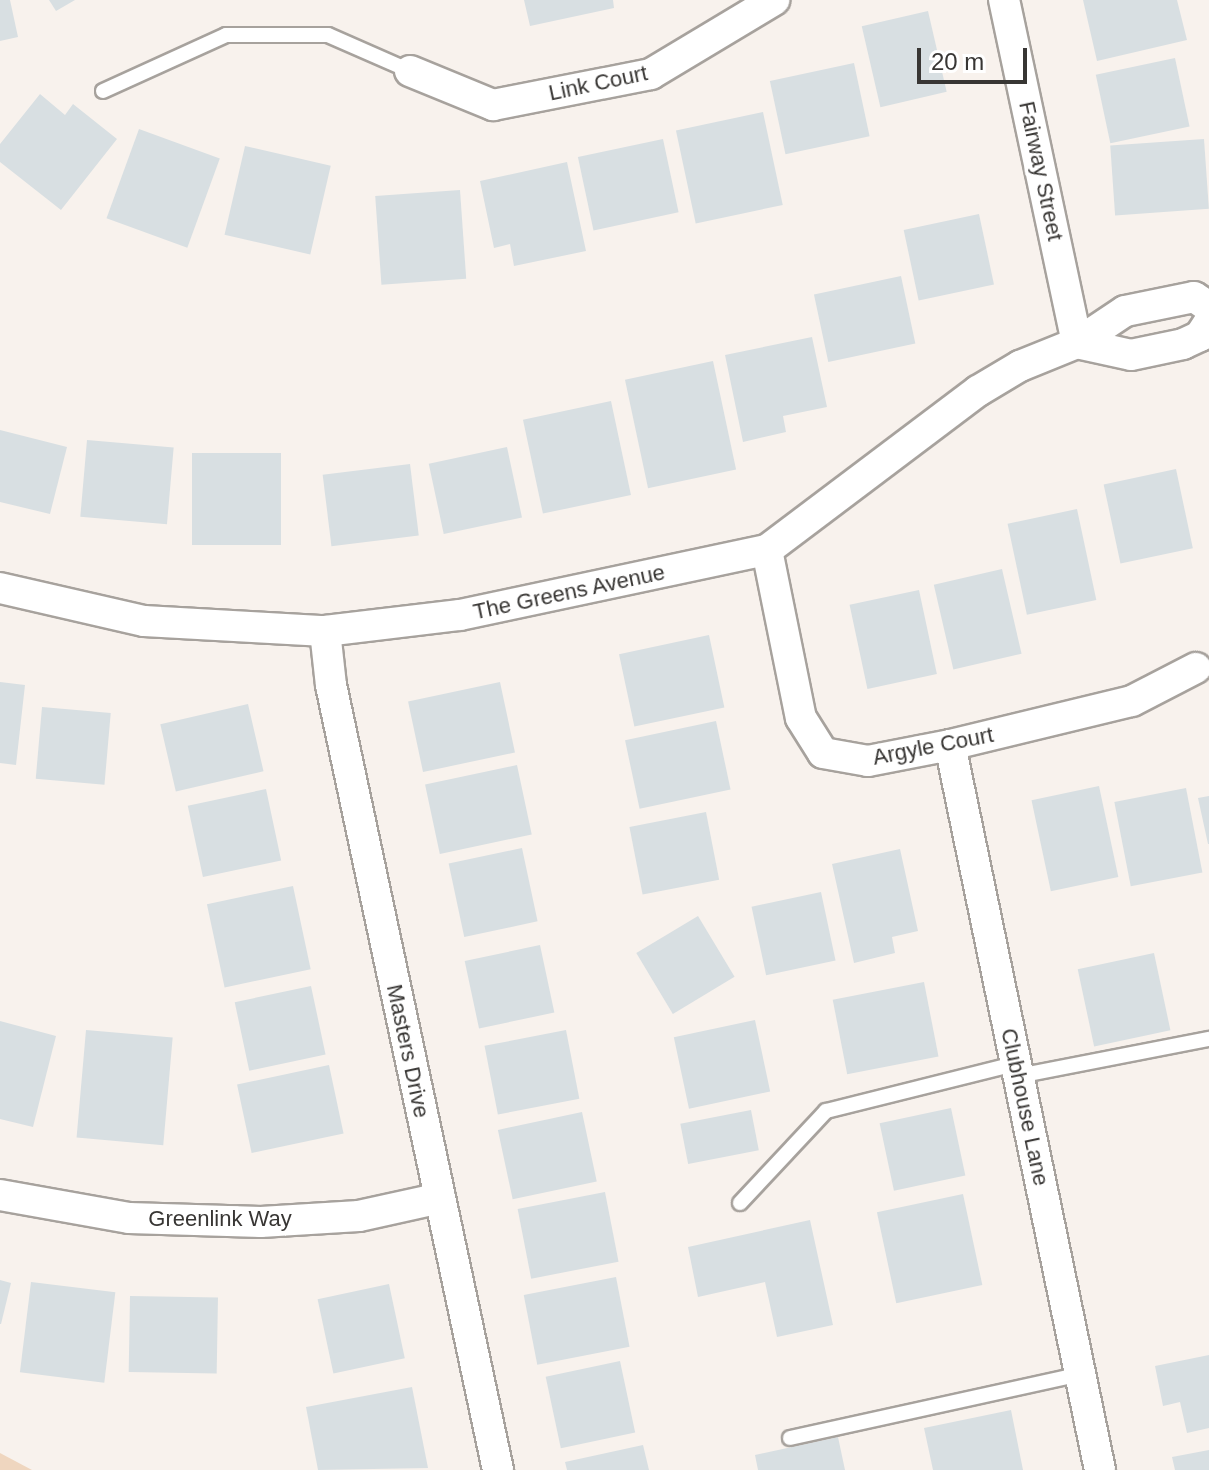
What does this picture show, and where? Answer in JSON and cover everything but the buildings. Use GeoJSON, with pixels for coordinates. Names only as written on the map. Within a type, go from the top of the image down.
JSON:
{"type":"FeatureCollection","features":[{"type":"Feature","properties":{"kind":"street","name":"Link Court"},"geometry":{"type":"LineString","coordinates":[[410,71],[493,105],[651,74],[774,0]]}},
{"type":"Feature","properties":{"kind":"street","name":"Fairway Street"},"geometry":{"type":"LineString","coordinates":[[1004,0],[1077,343]]}},
{"type":"Feature","properties":{"kind":"street","name":"The Greens Avenue"},"geometry":{"type":"LineString","coordinates":[[0,588],[144,621],[325,631],[460,615],[767,550],[978,391],[1020,366],[1077,343],[1125,311],[1194,297],[1209,307]]}},
{"type":"Feature","properties":{"kind":"street"},"geometry":{"type":"LineString","coordinates":[[1077,343],[1131,355],[1183,344],[1200,336],[1209,322]]}},
{"type":"Feature","properties":{"kind":"street","name":"Argyle Court"},"geometry":{"type":"LineString","coordinates":[[767,550],[801,718],[823,753],[868,761],[950,745],[1132,701],[1196,668]]}},
{"type":"Feature","properties":{"kind":"street","name":"Masters Drive"},"geometry":{"type":"LineString","coordinates":[[325,631],[331,685],[498,1470]]}},
{"type":"Feature","properties":{"kind":"street","name":"Clubhouse Lane"},"geometry":{"type":"LineString","coordinates":[[950,745],[1100,1470]]}},
{"type":"Feature","properties":{"kind":"street","name":"Greenlink Way"},"geometry":{"type":"LineString","coordinates":[[0,1195],[129,1218],[261,1222],[359,1216],[440,1198]]}},
{"type":"Feature","properties":{"kind":"lane"},"geometry":{"type":"LineString","coordinates":[[103,91],[226,35],[328,35],[410,71]]}},
{"type":"Feature","properties":{"kind":"lane"},"geometry":{"type":"LineString","coordinates":[[740,1203],[826,1111],[1017,1070],[1209,1039]]}},
{"type":"Feature","properties":{"kind":"lane"},"geometry":{"type":"LineString","coordinates":[[790,1438],[1080,1374]]}},
{"type":"Feature","properties":{"kind":"shaded area"},"geometry":{"type":"Polygon","coordinates":[[[0,1453],[32,1470],[0,1470],[0,1453]]]}}]}
